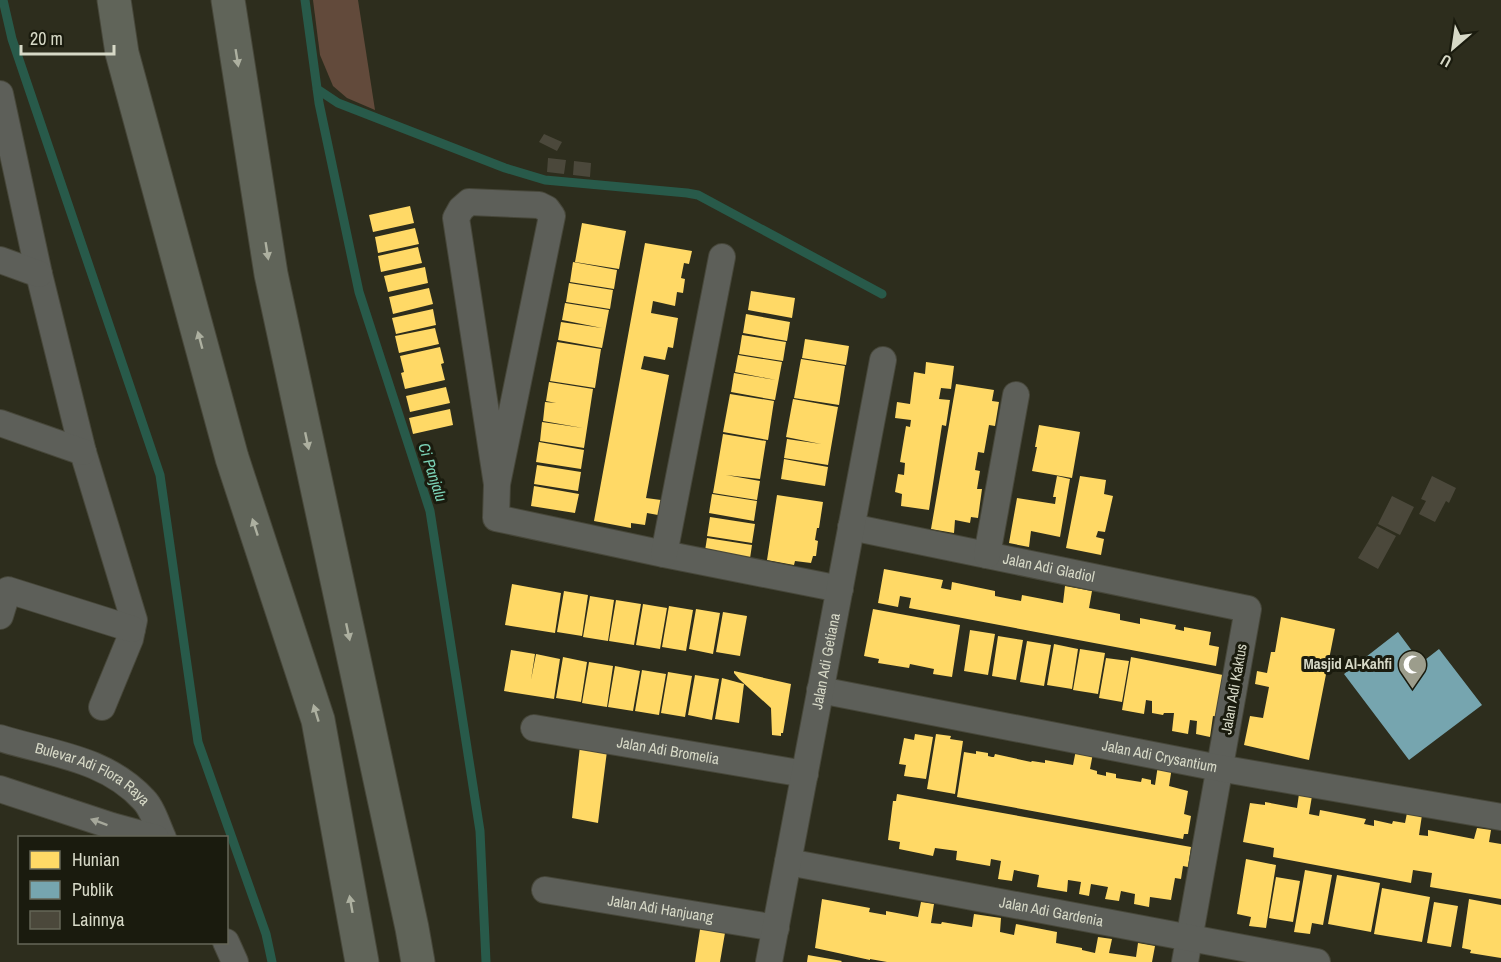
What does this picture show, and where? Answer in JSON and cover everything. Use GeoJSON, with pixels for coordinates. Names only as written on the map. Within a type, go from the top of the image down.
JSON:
{"type":"FeatureCollection","features":[{"type":"Feature","properties":{"kind":"highway"},"geometry":{"type":"LineString","coordinates":[[114,0],[122,53],[232,458],[318,720],[362,962]]}},
{"type":"Feature","properties":{"kind":"highway"},"geometry":{"type":"LineString","coordinates":[[228,0],[271,274],[418,962]]}},
{"type":"Feature","properties":{"kind":"street"},"geometry":{"type":"LineString","coordinates":[[1,100],[39,274],[83,452],[134,620],[130,639],[102,707]]}},
{"type":"Feature","properties":{"kind":"street"},"geometry":{"type":"LineString","coordinates":[[497,484],[456,218],[461,209],[470,202],[539,205],[547,209],[552,216],[497,484],[496,518],[840,589]]}},
{"type":"Feature","properties":{"kind":"street"},"geometry":{"type":"LineString","coordinates":[[664,554],[722,257]]}},
{"type":"Feature","properties":{"kind":"street"},"geometry":{"type":"LineString","coordinates":[[0,260],[39,274]]}},
{"type":"Feature","properties":{"kind":"street","name":"Jalan Adi Getiana"},"geometry":{"type":"LineString","coordinates":[[769,962],[883,360]]}},
{"type":"Feature","properties":{"kind":"street"},"geometry":{"type":"LineString","coordinates":[[987,555],[1017,395]]}},
{"type":"Feature","properties":{"kind":"street"},"geometry":{"type":"LineString","coordinates":[[0,423],[83,452]]}},
{"type":"Feature","properties":{"kind":"street","name":"Jalan Adi Gladiol"},"geometry":{"type":"LineString","coordinates":[[851,527],[1248,609]]}},
{"type":"Feature","properties":{"kind":"street"},"geometry":{"type":"LineString","coordinates":[[0,616],[4,588],[132,629]]}},
{"type":"Feature","properties":{"kind":"street","name":"Jalan Adi Kaktus"},"geometry":{"type":"LineString","coordinates":[[1187,950],[1248,609]]}},
{"type":"Feature","properties":{"kind":"street","name":"Jalan Adi Crysantium"},"geometry":{"type":"LineString","coordinates":[[820,690],[1219,768],[1501,817]]}},
{"type":"Feature","properties":{"kind":"street","name":"Jalan Adi Bromelia"},"geometry":{"type":"LineString","coordinates":[[534,728],[805,774]]}},
{"type":"Feature","properties":{"kind":"street","name":"Bulevar Adi Flora Raya"},"geometry":{"type":"LineString","coordinates":[[0,738],[82,760],[117,776],[146,801],[163,836]]}},
{"type":"Feature","properties":{"kind":"street","name":"Bulevar Adi Flora Raya"},"geometry":{"type":"LineString","coordinates":[[0,789],[112,826],[152,836]]}},
{"type":"Feature","properties":{"kind":"street","name":"Jalan Adi Gardenia"},"geometry":{"type":"LineString","coordinates":[[788,862],[1187,950],[1317,962]]}},
{"type":"Feature","properties":{"kind":"street","name":"Jalan Adi Hanjuang"},"geometry":{"type":"LineString","coordinates":[[545,890],[776,928]]}},
{"type":"Feature","properties":{"kind":"street"},"geometry":{"type":"LineString","coordinates":[[227,944],[235,962]]}},
{"type":"Feature","properties":{"kind":"shaded area"},"geometry":{"type":"Polygon","coordinates":[[[313,0],[358,0],[375,110],[347,98],[333,86],[320,55],[313,0]]]}},
{"type":"Feature","properties":{"kind":"building: Hunian"},"geometry":{"type":"Polygon","coordinates":[[[410,206],[414,223],[373,232],[369,215],[410,206]]]}},
{"type":"Feature","properties":{"kind":"building: Hunian"},"geometry":{"type":"Polygon","coordinates":[[[582,223],[626,231],[619,269],[575,262],[582,223]]]}},
{"type":"Feature","properties":{"kind":"building: Hunian"},"geometry":{"type":"Polygon","coordinates":[[[415,228],[419,244],[378,253],[375,237],[415,228]]]}},
{"type":"Feature","properties":{"kind":"building: Hunian"},"geometry":{"type":"Polygon","coordinates":[[[645,243],[692,251],[689,264],[684,263],[681,278],[685,279],[683,293],[677,292],[675,306],[653,301],[651,313],[678,318],[673,348],[668,347],[665,360],[644,356],[641,369],[669,375],[646,498],[661,500],[658,515],[647,513],[645,525],[631,523],[631,528],[594,521],[645,243]]]}},
{"type":"Feature","properties":{"kind":"building: Hunian"},"geometry":{"type":"Polygon","coordinates":[[[418,247],[422,263],[381,272],[378,256],[418,247]]]}},
{"type":"Feature","properties":{"kind":"building: Hunian"},"geometry":{"type":"Polygon","coordinates":[[[573,262],[617,270],[614,289],[570,282],[573,262]]]}},
{"type":"Feature","properties":{"kind":"building: Hunian"},"geometry":{"type":"Polygon","coordinates":[[[425,267],[428,283],[388,292],[384,276],[425,267]]]}},
{"type":"Feature","properties":{"kind":"building: Hunian"},"geometry":{"type":"Polygon","coordinates":[[[569,283],[613,290],[610,309],[566,302],[569,283]]]}},
{"type":"Feature","properties":{"kind":"building: Hunian"},"geometry":{"type":"Polygon","coordinates":[[[429,288],[433,304],[393,314],[389,297],[429,288]]]}},
{"type":"Feature","properties":{"kind":"building: Hunian"},"geometry":{"type":"Polygon","coordinates":[[[751,291],[795,298],[792,318],[748,310],[751,291]]]}},
{"type":"Feature","properties":{"kind":"building: Hunian"},"geometry":{"type":"Polygon","coordinates":[[[565,303],[609,310],[602,348],[558,340],[561,322],[602,328],[562,320],[565,303]]]}},
{"type":"Feature","properties":{"kind":"building: Hunian"},"geometry":{"type":"Polygon","coordinates":[[[433,309],[436,325],[396,334],[392,318],[433,309]]]}},
{"type":"Feature","properties":{"kind":"building: Hunian"},"geometry":{"type":"Polygon","coordinates":[[[746,314],[790,322],[787,341],[743,333],[746,314]]]}},
{"type":"Feature","properties":{"kind":"building: Hunian"},"geometry":{"type":"Polygon","coordinates":[[[435,328],[439,344],[399,353],[395,336],[435,328]]]}},
{"type":"Feature","properties":{"kind":"building: Hunian"},"geometry":{"type":"Polygon","coordinates":[[[742,335],[786,342],[783,361],[739,354],[742,335]]]}},
{"type":"Feature","properties":{"kind":"building: Hunian"},"geometry":{"type":"Polygon","coordinates":[[[805,339],[849,346],[846,365],[802,358],[805,339]]]}},
{"type":"Feature","properties":{"kind":"building: Hunian"},"geometry":{"type":"Polygon","coordinates":[[[557,342],[601,349],[595,388],[550,381],[557,342]]]}},
{"type":"Feature","properties":{"kind":"building: Hunian"},"geometry":{"type":"Polygon","coordinates":[[[440,347],[445,380],[405,389],[400,356],[440,347]]]}},
{"type":"Feature","properties":{"kind":"building: Hunian"},"geometry":{"type":"Polygon","coordinates":[[[738,355],[782,362],[775,400],[731,392],[734,373],[776,380],[735,372],[738,355]]]}},
{"type":"Feature","properties":{"kind":"building: Hunian"},"geometry":{"type":"Polygon","coordinates":[[[801,359],[845,366],[839,405],[794,398],[801,359]]]}},
{"type":"Feature","properties":{"kind":"building: Hunian"},"geometry":{"type":"Polygon","coordinates":[[[926,362],[954,366],[951,389],[941,388],[939,399],[950,400],[946,426],[942,425],[929,510],[901,506],[902,494],[895,492],[898,474],[904,475],[905,463],[900,462],[906,426],[910,427],[911,420],[895,418],[897,402],[910,404],[914,372],[925,374],[926,362]]]}},
{"type":"Feature","properties":{"kind":"building: Hunian"},"geometry":{"type":"Polygon","coordinates":[[[549,382],[593,389],[584,448],[540,441],[542,422],[583,428],[543,421],[545,402],[556,403],[546,401],[549,382]]]}},
{"type":"Feature","properties":{"kind":"building: Hunian"},"geometry":{"type":"Polygon","coordinates":[[[956,384],[994,390],[992,401],[999,402],[995,426],[989,425],[984,453],[978,452],[975,470],[980,471],[977,489],[982,489],[978,518],[971,517],[970,523],[955,520],[954,533],[931,529],[956,384]]]}},
{"type":"Feature","properties":{"kind":"building: Hunian"},"geometry":{"type":"Polygon","coordinates":[[[446,387],[450,403],[410,412],[406,396],[446,387]]]}},
{"type":"Feature","properties":{"kind":"building: Hunian"},"geometry":{"type":"Polygon","coordinates":[[[730,394],[774,401],[768,440],[723,432],[730,394]]]}},
{"type":"Feature","properties":{"kind":"building: Hunian"},"geometry":{"type":"Polygon","coordinates":[[[793,399],[838,407],[828,465],[784,458],[787,439],[821,444],[786,437],[793,399]]]}},
{"type":"Feature","properties":{"kind":"building: Hunian"},"geometry":{"type":"Polygon","coordinates":[[[450,409],[453,425],[413,434],[409,418],[450,409]]]}},
{"type":"Feature","properties":{"kind":"building: Hunian"},"geometry":{"type":"Polygon","coordinates":[[[1039,425],[1080,432],[1072,478],[1032,471],[1039,425]]]}},
{"type":"Feature","properties":{"kind":"building: Hunian"},"geometry":{"type":"Polygon","coordinates":[[[723,434],[766,441],[760,479],[726,475],[760,481],[757,500],[713,493],[723,434]]]}},
{"type":"Feature","properties":{"kind":"building: Hunian"},"geometry":{"type":"Polygon","coordinates":[[[539,442],[584,450],[581,469],[536,462],[539,442]]]}},
{"type":"Feature","properties":{"kind":"building: Hunian"},"geometry":{"type":"Polygon","coordinates":[[[784,459],[828,467],[825,486],[781,479],[784,459]]]}},
{"type":"Feature","properties":{"kind":"building: Hunian"},"geometry":{"type":"Polygon","coordinates":[[[537,465],[581,472],[578,491],[534,484],[537,465]]]}},
{"type":"Feature","properties":{"kind":"building: Hunian"},"geometry":{"type":"Polygon","coordinates":[[[1057,476],[1070,479],[1060,537],[1031,531],[1029,547],[1009,543],[1017,498],[1055,504],[1056,497],[1053,497],[1057,476]]]}},
{"type":"Feature","properties":{"kind":"building: Hunian"},"geometry":{"type":"Polygon","coordinates":[[[1080,476],[1106,480],[1104,494],[1113,496],[1105,532],[1098,531],[1096,537],[1104,539],[1101,555],[1066,548],[1080,476]]]}},
{"type":"Feature","properties":{"kind":"building: Hunian"},"geometry":{"type":"Polygon","coordinates":[[[534,486],[579,494],[575,513],[531,506],[534,486]]]}},
{"type":"Feature","properties":{"kind":"building: Hunian"},"geometry":{"type":"Polygon","coordinates":[[[712,494],[757,501],[754,521],[709,513],[712,494]]]}},
{"type":"Feature","properties":{"kind":"building: Hunian"},"geometry":{"type":"Polygon","coordinates":[[[777,495],[823,502],[815,540],[818,541],[816,556],[813,556],[811,563],[795,561],[794,565],[767,560],[777,495]]]}},
{"type":"Feature","properties":{"kind":"building: Hunian"},"geometry":{"type":"Polygon","coordinates":[[[710,517],[755,524],[752,543],[707,536],[710,517]]]}},
{"type":"Feature","properties":{"kind":"building: Hunian"},"geometry":{"type":"Polygon","coordinates":[[[707,538],[752,545],[749,565],[704,557],[707,538]]]}},
{"type":"Feature","properties":{"kind":"building: Hunian"},"geometry":{"type":"Polygon","coordinates":[[[884,569],[943,580],[941,588],[951,590],[952,582],[995,591],[995,596],[1021,601],[1022,595],[1063,603],[1065,586],[1092,591],[1089,608],[1120,614],[1120,620],[1140,624],[1140,618],[1176,625],[1175,629],[1184,631],[1184,627],[1211,632],[1209,645],[1219,647],[1216,666],[909,608],[911,598],[900,596],[898,607],[878,603],[884,569]]]}},
{"type":"Feature","properties":{"kind":"building: Hunian"},"geometry":{"type":"Polygon","coordinates":[[[512,584],[561,593],[555,633],[505,625],[512,584]]]}},
{"type":"Feature","properties":{"kind":"building: Hunian"},"geometry":{"type":"Polygon","coordinates":[[[564,591],[588,595],[582,636],[557,632],[564,591]]]}},
{"type":"Feature","properties":{"kind":"building: Hunian"},"geometry":{"type":"Polygon","coordinates":[[[590,596],[614,600],[608,641],[583,637],[590,596]]]}},
{"type":"Feature","properties":{"kind":"building: Hunian"},"geometry":{"type":"Polygon","coordinates":[[[616,600],[641,604],[634,645],[609,641],[616,600]]]}},
{"type":"Feature","properties":{"kind":"building: Hunian"},"geometry":{"type":"Polygon","coordinates":[[[643,604],[667,608],[660,649],[636,645],[643,604]]]}},
{"type":"Feature","properties":{"kind":"building: Hunian"},"geometry":{"type":"Polygon","coordinates":[[[669,606],[693,610],[686,651],[662,647],[669,606]]]}},
{"type":"Feature","properties":{"kind":"building: Hunian"},"geometry":{"type":"Polygon","coordinates":[[[696,609],[720,613],[713,654],[689,649],[696,609]]]}},
{"type":"Feature","properties":{"kind":"building: Hunian"},"geometry":{"type":"Polygon","coordinates":[[[873,609],[960,625],[952,677],[933,674],[934,669],[910,664],[909,668],[878,663],[879,659],[864,656],[873,609]]]}},
{"type":"Feature","properties":{"kind":"building: Hunian"},"geometry":{"type":"Polygon","coordinates":[[[723,612],[747,616],[740,656],[716,652],[723,612]]]}},
{"type":"Feature","properties":{"kind":"building: Hunian"},"geometry":{"type":"Polygon","coordinates":[[[1281,617],[1335,629],[1309,760],[1244,745],[1250,716],[1263,718],[1269,687],[1255,684],[1257,671],[1267,673],[1271,652],[1275,652],[1281,617]]]}},
{"type":"Feature","properties":{"kind":"building: Hunian"},"geometry":{"type":"Polygon","coordinates":[[[970,630],[995,634],[988,675],[964,671],[970,630]]]}},
{"type":"Feature","properties":{"kind":"building: Hunian"},"geometry":{"type":"Polygon","coordinates":[[[998,636],[1023,640],[1016,680],[992,676],[998,636]]]}},
{"type":"Feature","properties":{"kind":"building: Hunian"},"geometry":{"type":"Polygon","coordinates":[[[1027,641],[1051,645],[1044,686],[1020,682],[1027,641]]]}},
{"type":"Feature","properties":{"kind":"building: Hunian"},"geometry":{"type":"Polygon","coordinates":[[[1054,644],[1078,649],[1072,689],[1047,685],[1054,644]]]}},
{"type":"Feature","properties":{"kind":"building: Hunian"},"geometry":{"type":"Polygon","coordinates":[[[1080,649],[1105,653],[1098,694],[1073,690],[1080,649]]]}},
{"type":"Feature","properties":{"kind":"building: Hunian"},"geometry":{"type":"Polygon","coordinates":[[[511,650],[535,654],[531,680],[536,654],[560,659],[554,699],[504,691],[511,650]]]}},
{"type":"Feature","properties":{"kind":"building: Hunian"},"geometry":{"type":"Polygon","coordinates":[[[563,657],[587,662],[581,702],[556,698],[563,657]]]}},
{"type":"Feature","properties":{"kind":"building: Hunian"},"geometry":{"type":"Polygon","coordinates":[[[1131,657],[1228,676],[1221,717],[1213,716],[1210,737],[1196,734],[1197,721],[1190,720],[1188,734],[1172,731],[1174,713],[1163,715],[1152,713],[1152,701],[1146,700],[1144,714],[1122,710],[1131,657]]]}},
{"type":"Feature","properties":{"kind":"building: Hunian"},"geometry":{"type":"Polygon","coordinates":[[[1106,658],[1129,661],[1122,702],[1099,698],[1106,658]]]}},
{"type":"Feature","properties":{"kind":"building: Hunian"},"geometry":{"type":"Polygon","coordinates":[[[589,662],[613,666],[607,707],[582,703],[589,662]]]}},
{"type":"Feature","properties":{"kind":"building: Hunian"},"geometry":{"type":"Polygon","coordinates":[[[615,666],[640,671],[633,711],[608,707],[615,666]]]}},
{"type":"Feature","properties":{"kind":"building: Hunian"},"geometry":{"type":"Polygon","coordinates":[[[642,670],[666,674],[659,715],[635,711],[642,670]]]}},
{"type":"Feature","properties":{"kind":"building: Hunian"},"geometry":{"type":"Polygon","coordinates":[[[734,671],[791,684],[781,736],[772,735],[771,708],[739,679],[734,671]]]}},
{"type":"Feature","properties":{"kind":"building: Hunian"},"geometry":{"type":"Polygon","coordinates":[[[668,672],[692,676],[685,717],[661,713],[668,672]]]}},
{"type":"Feature","properties":{"kind":"building: Hunian"},"geometry":{"type":"Polygon","coordinates":[[[695,675],[719,679],[712,720],[688,715],[695,675]]]}},
{"type":"Feature","properties":{"kind":"building: Hunian"},"geometry":{"type":"Polygon","coordinates":[[[722,678],[744,684],[739,723],[715,719],[722,678]]]}},
{"type":"Feature","properties":{"kind":"building: Hunian"},"geometry":{"type":"Polygon","coordinates":[[[915,734],[933,737],[926,779],[904,776],[906,765],[899,764],[904,738],[914,740],[915,734]]]}},
{"type":"Feature","properties":{"kind":"building: Hunian"},"geometry":{"type":"Polygon","coordinates":[[[936,734],[951,736],[950,739],[963,741],[955,794],[927,789],[936,734]]]}},
{"type":"Feature","properties":{"kind":"building: Hunian"},"geometry":{"type":"Polygon","coordinates":[[[580,746],[607,751],[598,823],[572,818],[580,746]]]}},
{"type":"Feature","properties":{"kind":"building: Hunian"},"geometry":{"type":"Polygon","coordinates":[[[1076,750],[1093,753],[1090,769],[1097,771],[1097,774],[1106,776],[1106,772],[1116,774],[1116,778],[1141,782],[1142,778],[1151,780],[1151,784],[1155,785],[1158,765],[1172,767],[1169,786],[1188,791],[1184,814],[1191,816],[1188,834],[1184,834],[1183,839],[957,797],[964,752],[976,754],[976,751],[988,753],[988,756],[992,757],[995,754],[1031,762],[1045,763],[1045,760],[1073,765],[1076,750]]]}},
{"type":"Feature","properties":{"kind":"building: Hunian"},"geometry":{"type":"Polygon","coordinates":[[[897,794],[1191,847],[1188,867],[1183,866],[1181,879],[1175,878],[1171,900],[1150,897],[1149,907],[1134,904],[1135,894],[1121,891],[1119,901],[1105,899],[1108,887],[1091,884],[1089,896],[1079,894],[1081,882],[1068,880],[1067,892],[1037,887],[1039,875],[1014,870],[1012,881],[998,879],[1001,861],[991,859],[990,866],[956,860],[957,851],[935,848],[933,856],[899,849],[900,842],[888,840],[893,801],[896,801],[897,794]]]}},
{"type":"Feature","properties":{"kind":"building: Hunian"},"geometry":{"type":"Polygon","coordinates":[[[1299,794],[1312,796],[1309,814],[1319,816],[1320,810],[1366,819],[1364,824],[1374,826],[1374,820],[1392,824],[1393,821],[1405,823],[1407,813],[1422,815],[1419,835],[1428,836],[1428,830],[1474,839],[1477,828],[1491,830],[1489,842],[1501,844],[1501,899],[1430,887],[1432,873],[1413,870],[1411,883],[1273,857],[1274,848],[1243,842],[1250,803],[1265,805],[1265,802],[1297,808],[1299,794]]]}},
{"type":"Feature","properties":{"kind":"building: Hunian"},"geometry":{"type":"Polygon","coordinates":[[[1246,859],[1276,865],[1266,928],[1249,926],[1251,917],[1237,914],[1246,859]]]}},
{"type":"Feature","properties":{"kind":"building: Hunian"},"geometry":{"type":"Polygon","coordinates":[[[1305,870],[1332,875],[1323,925],[1312,923],[1310,934],[1294,932],[1305,870]]]}},
{"type":"Feature","properties":{"kind":"building: Hunian"},"geometry":{"type":"Polygon","coordinates":[[[1337,875],[1380,883],[1371,932],[1328,924],[1337,875]]]}},
{"type":"Feature","properties":{"kind":"building: Hunian"},"geometry":{"type":"Polygon","coordinates":[[[1276,877],[1300,881],[1293,922],[1269,918],[1276,877]]]}},
{"type":"Feature","properties":{"kind":"building: Hunian"},"geometry":{"type":"Polygon","coordinates":[[[1382,888],[1430,897],[1422,942],[1374,934],[1382,888]]]}},
{"type":"Feature","properties":{"kind":"building: Hunian"},"geometry":{"type":"Polygon","coordinates":[[[822,899],[870,908],[869,912],[886,915],[886,911],[918,917],[921,902],[934,904],[931,923],[941,924],[942,922],[972,927],[974,914],[1001,918],[1000,932],[1014,935],[1016,924],[1057,932],[1056,943],[1095,953],[1098,937],[1112,939],[1109,953],[1136,957],[1138,943],[1155,946],[1152,962],[887,962],[870,960],[815,948],[822,899]]]}},
{"type":"Feature","properties":{"kind":"building: Hunian"},"geometry":{"type":"Polygon","coordinates":[[[1469,899],[1501,905],[1501,958],[1470,953],[1471,950],[1462,948],[1469,899]]]}},
{"type":"Feature","properties":{"kind":"building: Hunian"},"geometry":{"type":"Polygon","coordinates":[[[1434,902],[1458,906],[1451,947],[1427,943],[1434,902]]]}},
{"type":"Feature","properties":{"kind":"building: Hunian"},"geometry":{"type":"Polygon","coordinates":[[[701,923],[726,927],[720,962],[695,962],[701,923]]]}},
{"type":"Feature","properties":{"kind":"building: Hunian"},"geometry":{"type":"Polygon","coordinates":[[[808,955],[842,961],[807,962],[808,955]]]}},
{"type":"Feature","properties":{"kind":"building: Publik","name":"Masjid Al-Kahfi"},"geometry":{"type":"Polygon","coordinates":[[[1398,632],[1421,663],[1439,649],[1482,705],[1409,760],[1344,674],[1398,632]]]}},
{"type":"Feature","properties":{"kind":"building: Lainnya"},"geometry":{"type":"Polygon","coordinates":[[[544,134],[562,142],[557,151],[539,142],[544,134]]]}},
{"type":"Feature","properties":{"kind":"building: Lainnya"},"geometry":{"type":"Polygon","coordinates":[[[548,158],[566,160],[564,174],[547,172],[548,158]]]}},
{"type":"Feature","properties":{"kind":"building: Lainnya"},"geometry":{"type":"Polygon","coordinates":[[[574,161],[591,163],[590,177],[573,175],[574,161]]]}},
{"type":"Feature","properties":{"kind":"building: Lainnya"},"geometry":{"type":"Polygon","coordinates":[[[1432,476],[1456,488],[1449,503],[1446,501],[1435,522],[1419,514],[1426,501],[1421,499],[1432,476]]]}},
{"type":"Feature","properties":{"kind":"building: Lainnya"},"geometry":{"type":"Polygon","coordinates":[[[1392,496],[1414,507],[1400,535],[1378,524],[1392,496]]]}},
{"type":"Feature","properties":{"kind":"building: Lainnya"},"geometry":{"type":"Polygon","coordinates":[[[1377,526],[1396,536],[1378,569],[1358,558],[1377,526]]]}},
{"type":"Feature","properties":{"kind":"waterway"},"geometry":{"type":"LineString","coordinates":[[3,0],[12,39],[160,475],[198,742],[266,934],[272,962]]}},
{"type":"Feature","properties":{"kind":"waterway","name":"Ci Panjalu"},"geometry":{"type":"LineString","coordinates":[[305,0],[319,103],[359,292],[430,511],[480,831],[486,962]]}},
{"type":"Feature","properties":{"kind":"waterway"},"geometry":{"type":"LineString","coordinates":[[317,89],[338,103],[505,168],[545,180],[698,195],[882,294]]}},
{"type":"Feature","properties":{"kind":"place","name":"Masjid Al-Kahfi"},"geometry":{"type":"Point","coordinates":[1413,690]}}]}
